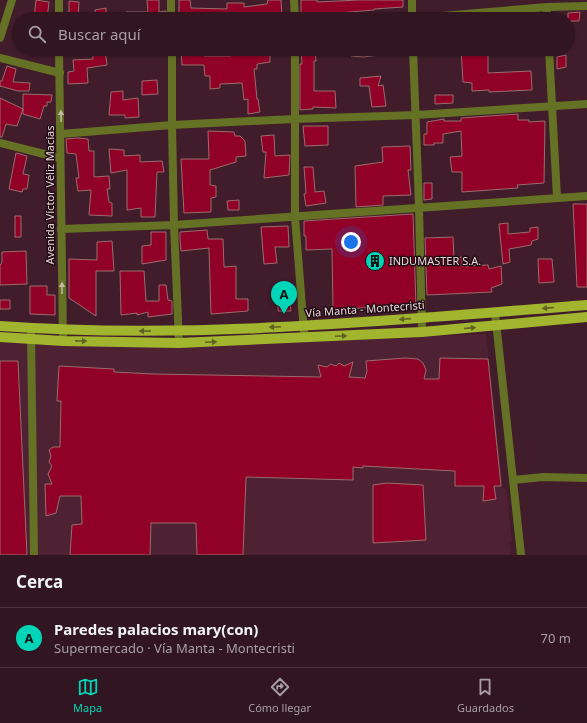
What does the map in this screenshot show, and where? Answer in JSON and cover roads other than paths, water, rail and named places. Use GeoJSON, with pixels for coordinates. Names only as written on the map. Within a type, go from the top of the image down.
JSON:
{"type":"FeatureCollection","features":[{"type":"Feature","properties":{"kind":"main road","name":"Vía Manta - Montecristi"},"geometry":{"type":"LineString","coordinates":[[0,326],[62,330],[179,332],[304,326],[421,318],[587,304]]}},
{"type":"Feature","properties":{"kind":"main road"},"geometry":{"type":"LineString","coordinates":[[0,337],[62,341],[179,343],[422,332],[587,317]]}},
{"type":"Feature","properties":{"kind":"street"},"geometry":{"type":"LineString","coordinates":[[0,38],[12,0]]}},
{"type":"Feature","properties":{"kind":"street"},"geometry":{"type":"LineString","coordinates":[[59,0],[59,12]]}},
{"type":"Feature","properties":{"kind":"street"},"geometry":{"type":"LineString","coordinates":[[171,0],[171,12]]}},
{"type":"Feature","properties":{"kind":"street"},"geometry":{"type":"LineString","coordinates":[[294,0],[295,12]]}},
{"type":"Feature","properties":{"kind":"street"},"geometry":{"type":"LineString","coordinates":[[412,0],[412,12]]}},
{"type":"Feature","properties":{"kind":"street"},"geometry":{"type":"LineString","coordinates":[[491,12],[547,7],[587,6]]}},
{"type":"Feature","properties":{"kind":"street"},"geometry":{"type":"LineString","coordinates":[[547,7],[547,12]]}},
{"type":"Feature","properties":{"kind":"street","name":"Avenida Víctor Véliz Macías"},"geometry":{"type":"LineString","coordinates":[[60,56],[62,341]]}},
{"type":"Feature","properties":{"kind":"street"},"geometry":{"type":"LineString","coordinates":[[172,56],[174,224],[179,343]]}},
{"type":"Feature","properties":{"kind":"street"},"geometry":{"type":"LineString","coordinates":[[294,56],[294,217],[304,338]]}},
{"type":"Feature","properties":{"kind":"street"},"geometry":{"type":"LineString","coordinates":[[413,56],[422,332]]}},
{"type":"Feature","properties":{"kind":"street"},"geometry":{"type":"LineString","coordinates":[[549,56],[556,198]]}},
{"type":"Feature","properties":{"kind":"street"},"geometry":{"type":"LineString","coordinates":[[0,58],[60,73]]}},
{"type":"Feature","properties":{"kind":"street"},"geometry":{"type":"LineString","coordinates":[[61,134],[172,125],[416,115],[587,104]]}},
{"type":"Feature","properties":{"kind":"street"},"geometry":{"type":"LineString","coordinates":[[0,143],[60,158]]}},
{"type":"Feature","properties":{"kind":"street"},"geometry":{"type":"LineString","coordinates":[[62,228],[174,224],[294,217],[587,196]]}},
{"type":"Feature","properties":{"kind":"street"},"geometry":{"type":"LineString","coordinates":[[495,312],[521,555]]}},
{"type":"Feature","properties":{"kind":"street"},"geometry":{"type":"LineString","coordinates":[[31,328],[34,555]]}},
{"type":"Feature","properties":{"kind":"street"},"geometry":{"type":"LineString","coordinates":[[513,480],[543,477],[587,478]]}},
{"type":"Feature","properties":{"kind":"place","name":"INDUMASTER S.A."},"geometry":{"type":"Point","coordinates":[375,261]}},
{"type":"Feature","properties":{"kind":"place","name":"Paredes palacios mary(con)"},"geometry":{"type":"Point","coordinates":[284,314]}}]}
